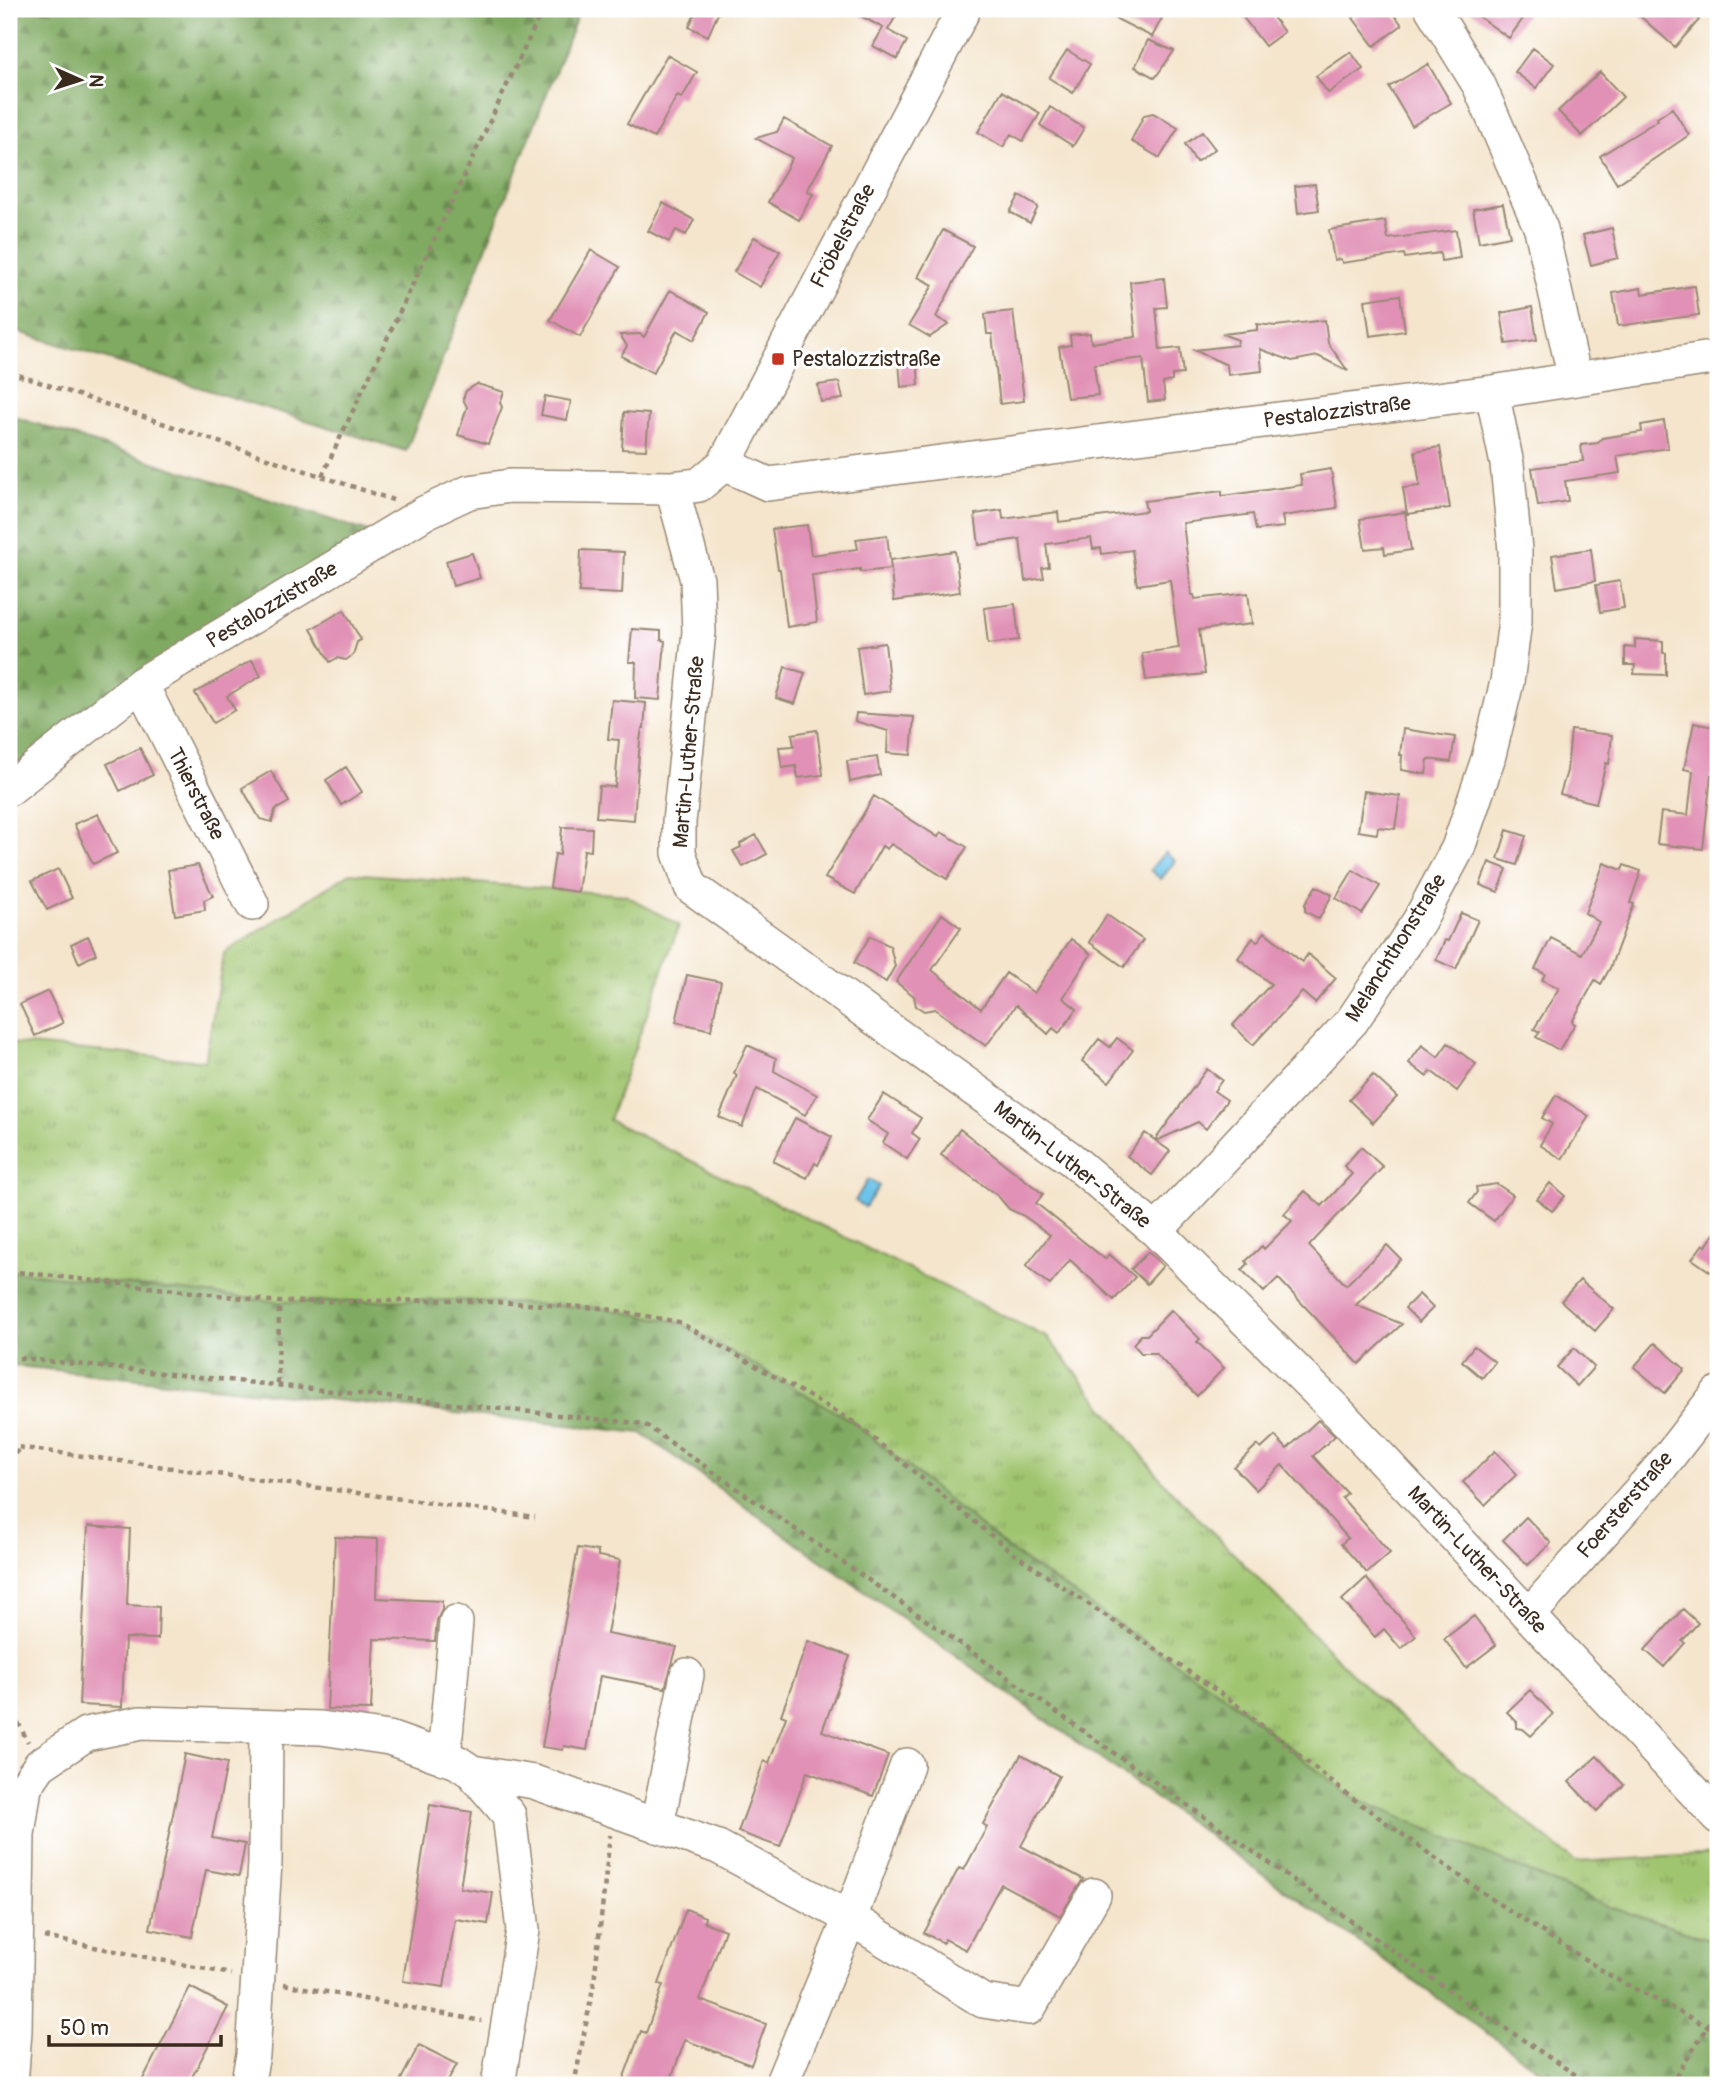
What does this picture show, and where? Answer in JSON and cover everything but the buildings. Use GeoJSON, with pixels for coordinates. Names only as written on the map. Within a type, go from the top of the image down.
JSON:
{"type":"FeatureCollection","features":[{"type":"Feature","properties":{"kind":"street","name":"Fröbelstraße"},"geometry":{"type":"LineString","coordinates":[[724,464],[964,9]]}},
{"type":"Feature","properties":{"kind":"street"},"geometry":{"type":"LineString","coordinates":[[1432,9],[1479,85],[1541,229],[1575,379]]}},
{"type":"Feature","properties":{"kind":"street","name":"Pestalozzistraße"},"geometry":{"type":"LineString","coordinates":[[9,789],[141,684],[426,512],[469,492],[510,486],[672,488],[699,485],[724,464],[768,484],[1492,392],[1718,357]]}},
{"type":"Feature","properties":{"kind":"street","name":"Melanchthonstraße"},"geometry":{"type":"LineString","coordinates":[[1156,1231],[1352,1021],[1419,921],[1458,848],[1488,759],[1507,682],[1515,621],[1515,550],[1507,464],[1492,392]]}},
{"type":"Feature","properties":{"kind":"street","name":"Martin-Luther-Straße"},"geometry":{"type":"LineString","coordinates":[[672,488],[697,580],[699,632],[678,853],[691,887],[1071,1159],[1156,1231],[1339,1413],[1718,1816]]}},
{"type":"Feature","properties":{"kind":"street","name":"Thierstraße"},"geometry":{"type":"LineString","coordinates":[[141,684],[252,904]]}},
{"type":"Feature","properties":{"kind":"street","name":"Foersterstraße"},"geometry":{"type":"LineString","coordinates":[[1528,1615],[1660,1468],[1718,1393]]}},
{"type":"Feature","properties":{"kind":"street"},"geometry":{"type":"LineString","coordinates":[[456,1622],[458,1765],[509,1815],[523,1930],[498,2085]]}},
{"type":"Feature","properties":{"kind":"street"},"geometry":{"type":"LineString","coordinates":[[657,1826],[687,1675]]}},
{"type":"Feature","properties":{"kind":"street"},"geometry":{"type":"LineString","coordinates":[[11,2085],[15,2031],[18,1834],[25,1787],[40,1765],[86,1734],[141,1723],[321,1728],[389,1738],[458,1765],[534,1782],[718,1847],[850,1918],[983,2001],[1029,2008],[1094,1895]]}},
{"type":"Feature","properties":{"kind":"street"},"geometry":{"type":"LineString","coordinates":[[247,2085],[253,2055],[265,1862],[266,1727]]}},
{"type":"Feature","properties":{"kind":"street"},"geometry":{"type":"LineString","coordinates":[[781,2085],[850,1918],[907,1765]]}},
{"type":"Feature","properties":{"kind":"path"},"geometry":{"type":"LineString","coordinates":[[322,476],[543,9]]}},
{"type":"Feature","properties":{"kind":"path"},"geometry":{"type":"LineString","coordinates":[[9,372],[426,512]]}},
{"type":"Feature","properties":{"kind":"path"},"geometry":{"type":"LineString","coordinates":[[9,1271],[279,1303],[457,1300],[601,1308],[679,1322],[852,1421],[1013,1553],[1229,1699],[1348,1795],[1496,1902],[1614,1978],[1718,2032]]}},
{"type":"Feature","properties":{"kind":"path"},"geometry":{"type":"LineString","coordinates":[[278,1384],[279,1303]]}},
{"type":"Feature","properties":{"kind":"path"},"geometry":{"type":"LineString","coordinates":[[9,1357],[644,1424],[959,1643],[1428,1976],[1591,2085]]}},
{"type":"Feature","properties":{"kind":"path"},"geometry":{"type":"LineString","coordinates":[[9,1446],[535,1517]]}},
{"type":"Feature","properties":{"kind":"path"},"geometry":{"type":"LineString","coordinates":[[9,1462],[20,1447]]}},
{"type":"Feature","properties":{"kind":"path"},"geometry":{"type":"LineString","coordinates":[[9,1705],[40,1765]]}},
{"type":"Feature","properties":{"kind":"path"},"geometry":{"type":"LineString","coordinates":[[574,2085],[594,1983],[612,1810]]}},
{"type":"Feature","properties":{"kind":"path"},"geometry":{"type":"LineString","coordinates":[[1670,2085],[1707,2027],[1718,1996]]}},
{"type":"Feature","properties":{"kind":"green space"},"geometry":{"type":"Polygon","coordinates":[[[9,9],[580,9],[406,451],[9,329],[9,9]]]}},
{"type":"Feature","properties":{"kind":"green space"},"geometry":{"type":"Polygon","coordinates":[[[9,415],[384,537],[9,769],[9,415]]]}},
{"type":"Feature","properties":{"kind":"green space"},"geometry":{"type":"Polygon","coordinates":[[[350,873],[625,895],[679,925],[609,1120],[1048,1338],[1165,1484],[1377,1699],[1575,1862],[1718,1854],[1718,1942],[1610,1907],[1348,1795],[1229,1699],[1013,1553],[457,1300],[279,1302],[9,1271],[9,1043],[205,1061],[224,953],[350,873]]]}},
{"type":"Feature","properties":{"kind":"green space"},"geometry":{"type":"Polygon","coordinates":[[[9,1271],[279,1302],[457,1300],[601,1308],[679,1322],[852,1421],[1013,1553],[1229,1699],[1348,1795],[1610,1907],[1718,1942],[1718,2085],[1560,2085],[641,1433],[9,1365],[9,1271]]]}},
{"type":"Feature","properties":{"kind":"water"},"geometry":{"type":"Polygon","coordinates":[[[1165,852],[1175,861],[1161,879],[1150,870],[1165,852]]]}},
{"type":"Feature","properties":{"kind":"water"},"geometry":{"type":"Polygon","coordinates":[[[868,1179],[879,1186],[865,1207],[855,1201],[868,1179]]]}},
{"type":"Feature","properties":{"kind":"place","name":"Pestalozzistraße"},"geometry":{"type":"Point","coordinates":[778,359]}}]}
